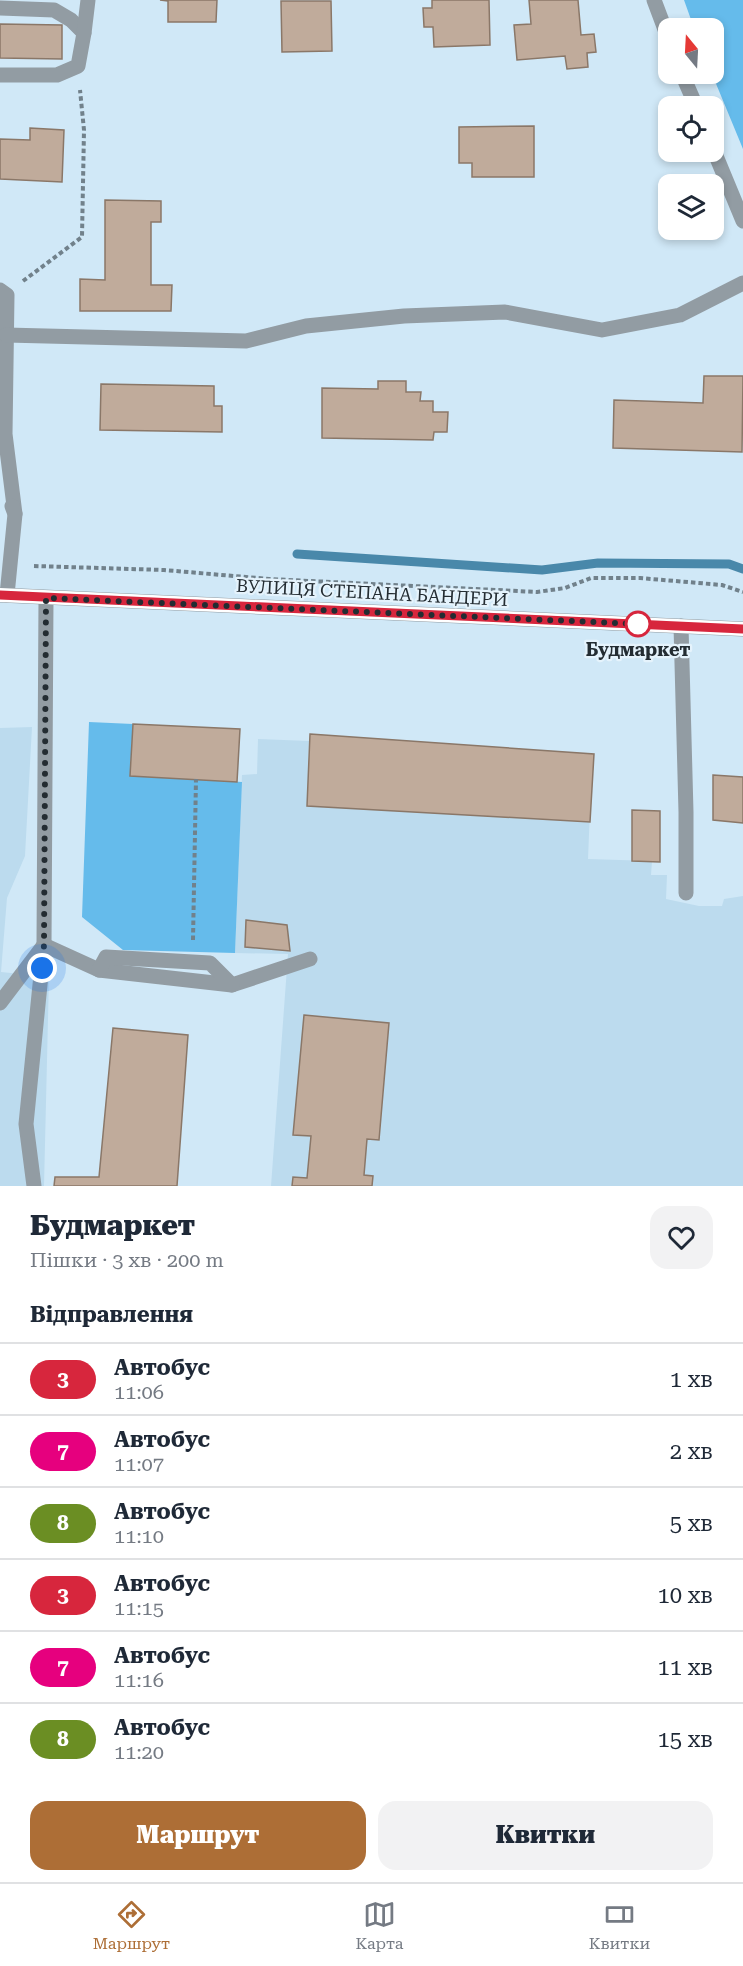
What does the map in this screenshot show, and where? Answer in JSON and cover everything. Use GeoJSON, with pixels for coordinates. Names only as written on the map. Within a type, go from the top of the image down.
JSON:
{"type":"FeatureCollection","features":[{"type":"Feature","properties":{"kind":"street"},"geometry":{"type":"LineString","coordinates":[[0,75],[57,75],[78,66],[88,0]]}},
{"type":"Feature","properties":{"kind":"street"},"geometry":{"type":"LineString","coordinates":[[654,0],[661,18]]}},
{"type":"Feature","properties":{"kind":"street"},"geometry":{"type":"LineString","coordinates":[[0,8],[54,10],[71,20],[84,33]]}},
{"type":"Feature","properties":{"kind":"street"},"geometry":{"type":"LineString","coordinates":[[718,162],[743,222]]}},
{"type":"Feature","properties":{"kind":"street"},"geometry":{"type":"LineString","coordinates":[[6,334],[246,341],[306,326],[404,316],[505,312],[602,330],[680,315],[743,283]]}},
{"type":"Feature","properties":{"kind":"street"},"geometry":{"type":"LineString","coordinates":[[3,292],[6,334],[4,434],[15,514],[10,565],[4,595]]}},
{"type":"Feature","properties":{"kind":"street"},"geometry":{"type":"LineString","coordinates":[[0,475],[15,514]]}},
{"type":"Feature","properties":{"kind":"street","name":"ВУЛИЦЯ СТЕПАНА БАНДЕРИ"},"geometry":{"type":"LineString","coordinates":[[4,595],[743,629]]}},
{"type":"Feature","properties":{"kind":"street"},"geometry":{"type":"LineString","coordinates":[[33,1186],[26,1124],[44,945],[46,598]]}},
{"type":"Feature","properties":{"kind":"street"},"geometry":{"type":"LineString","coordinates":[[681,626],[686,893]]}},
{"type":"Feature","properties":{"kind":"street"},"geometry":{"type":"LineString","coordinates":[[44,945],[99,970],[232,985],[310,959]]}},
{"type":"Feature","properties":{"kind":"street"},"geometry":{"type":"LineString","coordinates":[[0,1003],[44,945]]}},
{"type":"Feature","properties":{"kind":"street"},"geometry":{"type":"LineString","coordinates":[[99,970],[106,957],[210,963],[232,985]]}},
{"type":"Feature","properties":{"kind":"path"},"geometry":{"type":"LineString","coordinates":[[3,292],[82,237],[84,130],[78,66]]}},
{"type":"Feature","properties":{"kind":"path"},"geometry":{"type":"LineString","coordinates":[[10,565],[164,570],[269,579],[537,592],[565,588],[591,578],[640,578],[722,585],[743,592]]}},
{"type":"Feature","properties":{"kind":"path"},"geometry":{"type":"LineString","coordinates":[[193,950],[196,779]]}},
{"type":"Feature","properties":{"kind":"shaded area"},"geometry":{"type":"Polygon","coordinates":[[[684,0],[743,0],[743,149],[724,103],[724,96],[721,96],[716,84],[724,84],[724,18],[690,18],[684,0]]]}},
{"type":"Feature","properties":{"kind":"shaded area"},"geometry":{"type":"Polygon","coordinates":[[[89,722],[133,724],[130,775],[242,782],[235,953],[123,950],[82,917],[89,722]]]}},
{"type":"Feature","properties":{"kind":"shaded area"},"geometry":{"type":"Polygon","coordinates":[[[32,727],[25,856],[7,898],[1,972],[49,977],[44,1186],[0,1186],[0,728],[32,727]]]}},
{"type":"Feature","properties":{"kind":"shaded area"},"geometry":{"type":"Polygon","coordinates":[[[258,739],[309,741],[308,766],[591,786],[588,859],[652,861],[651,875],[667,875],[666,899],[699,906],[722,906],[724,899],[743,896],[743,1186],[271,1186],[288,954],[235,953],[242,775],[257,774],[258,739]]]}},
{"type":"Feature","properties":{"kind":"building"},"geometry":{"type":"Polygon","coordinates":[[[160,0],[217,0],[216,22],[168,22],[168,1],[160,0]]]}},
{"type":"Feature","properties":{"kind":"building"},"geometry":{"type":"Polygon","coordinates":[[[432,0],[489,0],[490,45],[434,47],[433,27],[424,27],[423,8],[432,8],[432,0]]]}},
{"type":"Feature","properties":{"kind":"building"},"geometry":{"type":"Polygon","coordinates":[[[529,0],[578,0],[581,35],[594,34],[596,52],[587,53],[588,67],[567,69],[565,56],[517,60],[514,25],[531,24],[529,0]]]}},
{"type":"Feature","properties":{"kind":"building"},"geometry":{"type":"Polygon","coordinates":[[[281,1],[331,1],[332,51],[282,52],[281,1]]]}},
{"type":"Feature","properties":{"kind":"building"},"geometry":{"type":"Polygon","coordinates":[[[0,24],[62,25],[62,59],[0,58],[0,24]]]}},
{"type":"Feature","properties":{"kind":"building"},"geometry":{"type":"Polygon","coordinates":[[[534,126],[534,177],[472,177],[472,163],[459,163],[459,127],[534,126]]]}},
{"type":"Feature","properties":{"kind":"building"},"geometry":{"type":"Polygon","coordinates":[[[30,128],[64,130],[62,182],[0,179],[0,139],[30,140],[30,128]]]}},
{"type":"Feature","properties":{"kind":"building"},"geometry":{"type":"Polygon","coordinates":[[[105,200],[161,201],[161,222],[151,222],[151,285],[172,285],[171,311],[80,311],[80,279],[105,280],[105,200]]]}},
{"type":"Feature","properties":{"kind":"building"},"geometry":{"type":"Polygon","coordinates":[[[704,376],[743,376],[742,452],[613,448],[614,400],[703,403],[704,376]]]}},
{"type":"Feature","properties":{"kind":"building"},"geometry":{"type":"Polygon","coordinates":[[[378,381],[406,381],[406,392],[421,392],[420,401],[433,401],[433,412],[448,412],[447,432],[434,432],[433,440],[322,438],[322,388],[378,389],[378,381]]]}},
{"type":"Feature","properties":{"kind":"building"},"geometry":{"type":"Polygon","coordinates":[[[101,384],[214,386],[214,406],[222,406],[222,432],[100,430],[101,384]]]}},
{"type":"Feature","properties":{"kind":"building"},"geometry":{"type":"Polygon","coordinates":[[[133,724],[240,729],[237,782],[130,776],[133,724]]]}},
{"type":"Feature","properties":{"kind":"building"},"geometry":{"type":"Polygon","coordinates":[[[310,734],[594,754],[590,822],[307,806],[310,734]]]}},
{"type":"Feature","properties":{"kind":"building"},"geometry":{"type":"Polygon","coordinates":[[[713,775],[743,777],[743,823],[713,820],[713,775]]]}},
{"type":"Feature","properties":{"kind":"building"},"geometry":{"type":"Polygon","coordinates":[[[632,810],[660,811],[660,862],[632,861],[632,810]]]}},
{"type":"Feature","properties":{"kind":"building"},"geometry":{"type":"Polygon","coordinates":[[[246,920],[287,925],[290,951],[245,947],[246,920]]]}},
{"type":"Feature","properties":{"kind":"building"},"geometry":{"type":"Polygon","coordinates":[[[304,1015],[389,1023],[379,1140],[367,1139],[364,1175],[373,1176],[372,1186],[292,1186],[293,1177],[307,1178],[311,1136],[293,1135],[304,1015]]]}},
{"type":"Feature","properties":{"kind":"building"},"geometry":{"type":"Polygon","coordinates":[[[113,1028],[188,1035],[177,1186],[54,1186],[55,1177],[99,1177],[113,1028]]]}},
{"type":"Feature","properties":{"kind":"waterway"},"geometry":{"type":"LineString","coordinates":[[297,554],[542,570],[598,563],[729,564],[743,569]]}},
{"type":"Feature","properties":{"kind":"bus line","name":"3"},"geometry":{"type":"LineString","coordinates":[[0,595],[743,629]]}},
{"type":"Feature","properties":{"kind":"place","name":"Будмаркет"},"geometry":{"type":"Point","coordinates":[638,624]}},
{"type":"Feature","properties":{"kind":"route"},"geometry":{"type":"LineString","coordinates":[[42,968],[46,598],[638,624]]}}]}
